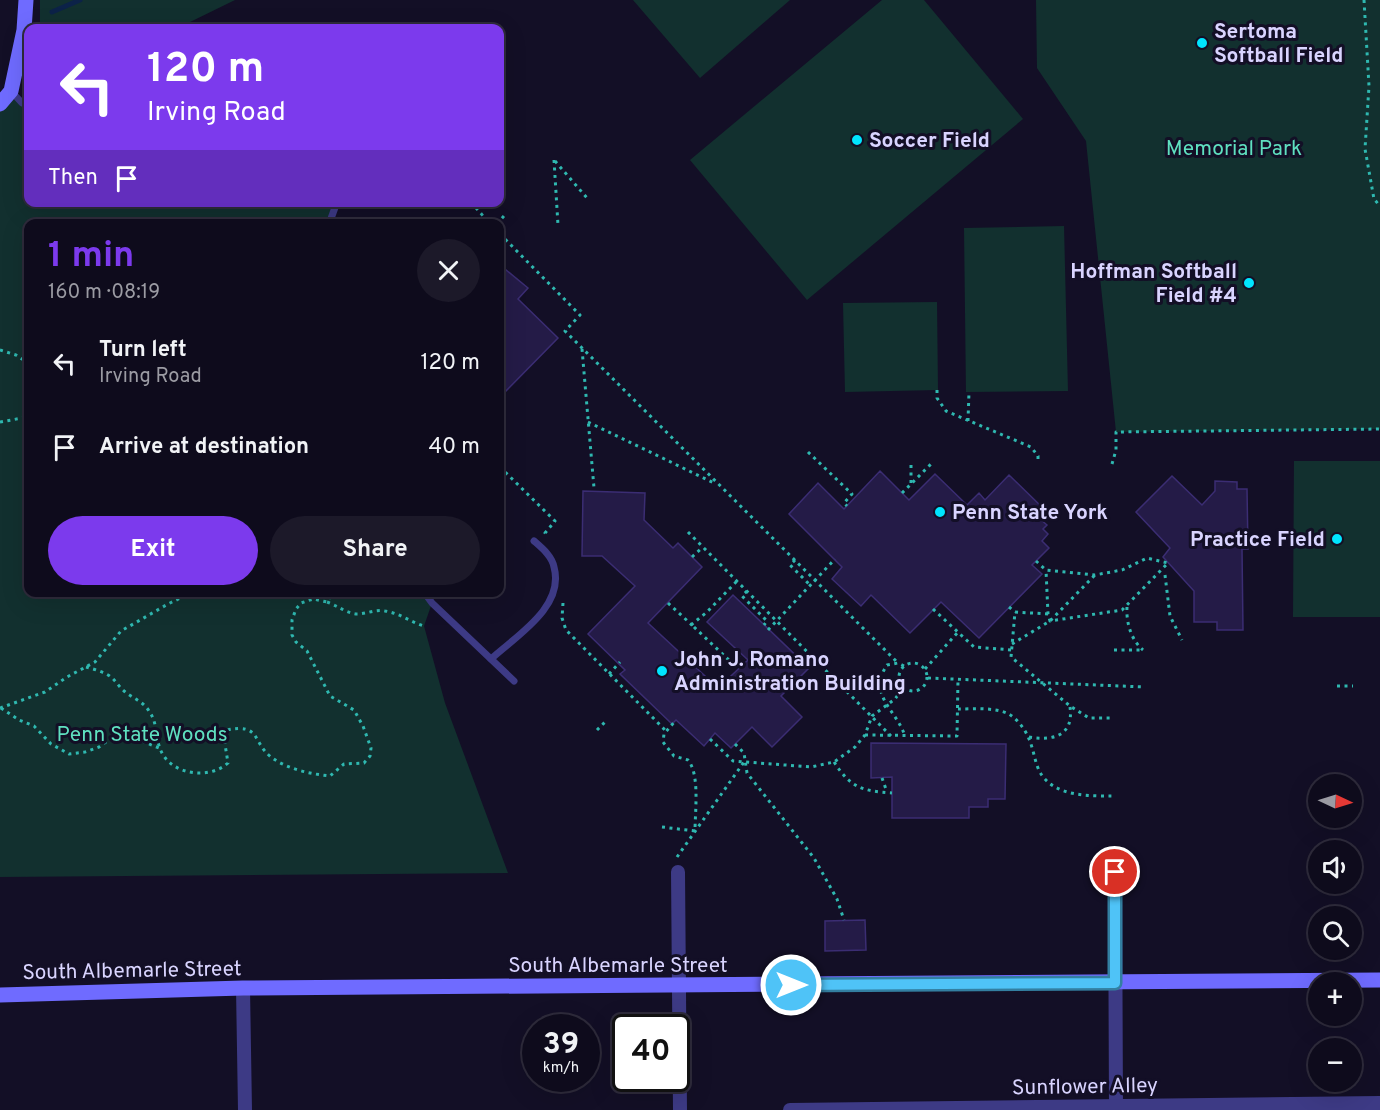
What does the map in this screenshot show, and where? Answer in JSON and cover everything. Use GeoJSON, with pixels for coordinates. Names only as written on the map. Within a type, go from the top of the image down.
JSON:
{"type":"FeatureCollection","features":[{"type":"Feature","properties":{"kind":"street"},"geometry":{"type":"LineString","coordinates":[[24,24],[26,0]]}},
{"type":"Feature","properties":{"kind":"street"},"geometry":{"type":"LineString","coordinates":[[0,104],[11,91],[24,30]]}},
{"type":"Feature","properties":{"kind":"street"},"geometry":{"type":"LineString","coordinates":[[677,865],[680,1110]]}},
{"type":"Feature","properties":{"kind":"street"},"geometry":{"type":"LineString","coordinates":[[1115,872],[1116,1108]]}},
{"type":"Feature","properties":{"kind":"street","name":"South Albemarle Street"},"geometry":{"type":"LineString","coordinates":[[0,994],[243,988],[1380,980]]}},
{"type":"Feature","properties":{"kind":"street"},"geometry":{"type":"LineString","coordinates":[[243,988],[245,1110]]}},
{"type":"Feature","properties":{"kind":"street","name":"Sunflower Alley"},"geometry":{"type":"LineString","coordinates":[[790,1110],[1116,1108],[1380,1103]]}},
{"type":"Feature","properties":{"kind":"lane"},"geometry":{"type":"LineString","coordinates":[[11,91],[24,104]]}},
{"type":"Feature","properties":{"kind":"lane"},"geometry":{"type":"LineString","coordinates":[[491,659],[534,620],[554,594],[554,566],[548,554],[534,541]]}},
{"type":"Feature","properties":{"kind":"lane"},"geometry":{"type":"LineString","coordinates":[[428,597],[514,681]]}},
{"type":"Feature","properties":{"kind":"path"},"geometry":{"type":"LineString","coordinates":[[1364,0],[1369,86],[1365,149],[1374,199],[1380,206]]}},
{"type":"Feature","properties":{"kind":"path"},"geometry":{"type":"LineString","coordinates":[[558,225],[554,160],[587,198]]}},
{"type":"Feature","properties":{"kind":"path"},"geometry":{"type":"LineString","coordinates":[[475,207],[486,219]]}},
{"type":"Feature","properties":{"kind":"path"},"geometry":{"type":"LineString","coordinates":[[504,238],[580,315],[565,331],[898,663],[904,666],[917,663],[925,669],[928,678],[925,687],[912,692],[903,687],[899,675],[904,666]]}},
{"type":"Feature","properties":{"kind":"path"},"geometry":{"type":"LineString","coordinates":[[581,347],[594,488]]}},
{"type":"Feature","properties":{"kind":"path"},"geometry":{"type":"LineString","coordinates":[[0,350],[24,360]]}},
{"type":"Feature","properties":{"kind":"path"},"geometry":{"type":"LineString","coordinates":[[937,390],[940,405],[946,411],[1031,447],[1038,456],[1038,461]]}},
{"type":"Feature","properties":{"kind":"path"},"geometry":{"type":"LineString","coordinates":[[968,421],[969,392]]}},
{"type":"Feature","properties":{"kind":"path"},"geometry":{"type":"LineString","coordinates":[[0,422],[24,418]]}},
{"type":"Feature","properties":{"kind":"path"},"geometry":{"type":"LineString","coordinates":[[588,422],[719,485]]}},
{"type":"Feature","properties":{"kind":"path"},"geometry":{"type":"LineString","coordinates":[[1113,464],[1116,432],[1380,429]]}},
{"type":"Feature","properties":{"kind":"path"},"geometry":{"type":"LineString","coordinates":[[808,452],[852,494],[844,503],[848,506]]}},
{"type":"Feature","properties":{"kind":"path"},"geometry":{"type":"LineString","coordinates":[[911,463],[911,484]]}},
{"type":"Feature","properties":{"kind":"path"},"geometry":{"type":"LineString","coordinates":[[902,494],[932,463]]}},
{"type":"Feature","properties":{"kind":"path"},"geometry":{"type":"LineString","coordinates":[[504,471],[555,521],[545,532],[551,539]]}},
{"type":"Feature","properties":{"kind":"path"},"geometry":{"type":"LineString","coordinates":[[688,532],[891,735]]}},
{"type":"Feature","properties":{"kind":"path"},"geometry":{"type":"LineString","coordinates":[[693,557],[703,547]]}},
{"type":"Feature","properties":{"kind":"path"},"geometry":{"type":"LineString","coordinates":[[1036,561],[1046,570],[1095,575],[1122,570],[1147,558],[1168,563],[1122,610],[1050,621]]}},
{"type":"Feature","properties":{"kind":"path"},"geometry":{"type":"LineString","coordinates":[[768,630],[835,559]]}},
{"type":"Feature","properties":{"kind":"path"},"geometry":{"type":"LineString","coordinates":[[795,560],[790,565],[810,585]]}},
{"type":"Feature","properties":{"kind":"path"},"geometry":{"type":"LineString","coordinates":[[1046,570],[1050,621]]}},
{"type":"Feature","properties":{"kind":"path"},"geometry":{"type":"LineString","coordinates":[[1012,645],[1050,621],[1095,575]]}},
{"type":"Feature","properties":{"kind":"path"},"geometry":{"type":"LineString","coordinates":[[1165,575],[1170,616],[1182,640]]}},
{"type":"Feature","properties":{"kind":"path"},"geometry":{"type":"LineString","coordinates":[[693,626],[737,581]]}},
{"type":"Feature","properties":{"kind":"path"},"geometry":{"type":"LineString","coordinates":[[747,591],[742,596],[767,621],[764,625]]}},
{"type":"Feature","properties":{"kind":"path"},"geometry":{"type":"LineString","coordinates":[[566,595],[562,618],[566,630],[666,731]]}},
{"type":"Feature","properties":{"kind":"path"},"geometry":{"type":"LineString","coordinates":[[1,708],[45,692],[67,676],[95,662],[121,631],[183,597]]}},
{"type":"Feature","properties":{"kind":"path"},"geometry":{"type":"LineString","coordinates":[[327,602],[330,597]]}},
{"type":"Feature","properties":{"kind":"path"},"geometry":{"type":"LineString","coordinates":[[86,667],[107,674],[116,680],[121,689],[148,708],[154,720],[159,748],[166,760],[186,771],[210,772],[222,769],[228,763],[224,738],[227,730],[236,728],[250,730],[272,758],[311,774],[330,776],[344,764],[364,763],[370,756],[371,748],[354,710],[330,696],[307,651],[296,642],[292,635],[292,620],[296,609],[301,603],[313,599],[341,607],[348,613],[360,614],[384,610],[424,626]]}},
{"type":"Feature","properties":{"kind":"path"},"geometry":{"type":"LineString","coordinates":[[668,603],[732,663],[741,654]]}},
{"type":"Feature","properties":{"kind":"path"},"geometry":{"type":"LineString","coordinates":[[1114,650],[1143,650],[1138,646],[1129,628],[1126,619],[1127,606]]}},
{"type":"Feature","properties":{"kind":"path"},"geometry":{"type":"LineString","coordinates":[[1009,607],[1015,612],[1048,614]]}},
{"type":"Feature","properties":{"kind":"path"},"geometry":{"type":"LineString","coordinates":[[933,609],[974,647],[1011,650]]}},
{"type":"Feature","properties":{"kind":"path"},"geometry":{"type":"LineString","coordinates":[[1015,612],[1011,657],[1070,706],[1089,718],[1114,718]]}},
{"type":"Feature","properties":{"kind":"path"},"geometry":{"type":"LineString","coordinates":[[925,669],[958,632]]}},
{"type":"Feature","properties":{"kind":"path"},"geometry":{"type":"LineString","coordinates":[[609,674],[621,662]]}},
{"type":"Feature","properties":{"kind":"path"},"geometry":{"type":"LineString","coordinates":[[898,663],[887,664],[883,671],[880,690],[883,702],[901,724],[905,736]]}},
{"type":"Feature","properties":{"kind":"path"},"geometry":{"type":"LineString","coordinates":[[928,678],[1144,687]]}},
{"type":"Feature","properties":{"kind":"path"},"geometry":{"type":"LineString","coordinates":[[865,735],[957,736],[958,679]]}},
{"type":"Feature","properties":{"kind":"path"},"geometry":{"type":"LineString","coordinates":[[1337,686],[1353,686]]}},
{"type":"Feature","properties":{"kind":"path"},"geometry":{"type":"LineString","coordinates":[[710,739],[733,761],[811,767],[834,762],[855,747],[865,735],[872,716],[887,706],[903,687]]}},
{"type":"Feature","properties":{"kind":"path"},"geometry":{"type":"LineString","coordinates":[[1029,737],[1041,739],[1059,735],[1067,729],[1072,717],[1070,706]]}},
{"type":"Feature","properties":{"kind":"path"},"geometry":{"type":"LineString","coordinates":[[1,708],[19,720],[34,726],[51,744],[69,754],[85,752],[99,747],[117,734],[132,732],[142,741],[159,748]]}},
{"type":"Feature","properties":{"kind":"path"},"geometry":{"type":"LineString","coordinates":[[958,709],[992,710],[1006,713],[1018,720],[1029,737],[1041,774],[1053,786],[1070,793],[1114,796]]}},
{"type":"Feature","properties":{"kind":"path"},"geometry":{"type":"LineString","coordinates":[[676,720],[666,731],[663,742],[674,756],[688,760]]}},
{"type":"Feature","properties":{"kind":"path"},"geometry":{"type":"LineString","coordinates":[[597,730],[606,721]]}},
{"type":"Feature","properties":{"kind":"path"},"geometry":{"type":"LineString","coordinates":[[735,744],[744,753],[747,773],[814,858],[837,899],[844,920]]}},
{"type":"Feature","properties":{"kind":"path"},"geometry":{"type":"LineString","coordinates":[[689,753],[688,760],[694,774],[695,831]]}},
{"type":"Feature","properties":{"kind":"path"},"geometry":{"type":"LineString","coordinates":[[677,865],[695,831],[744,762]]}},
{"type":"Feature","properties":{"kind":"path"},"geometry":{"type":"LineString","coordinates":[[834,762],[842,775],[854,786],[890,793],[882,778]]}},
{"type":"Feature","properties":{"kind":"path"},"geometry":{"type":"LineString","coordinates":[[662,827],[695,831]]}},
{"type":"Feature","properties":{"kind":"green space"},"geometry":{"type":"Polygon","coordinates":[[[40,0],[235,0],[187,24],[40,24],[40,0]]]}},
{"type":"Feature","properties":{"kind":"green space"},"geometry":{"type":"Polygon","coordinates":[[[633,0],[790,0],[700,78],[633,0]]]}},
{"type":"Feature","properties":{"kind":"green space","name":"Soccer Field"},"geometry":{"type":"Polygon","coordinates":[[[882,0],[924,0],[1023,119],[807,300],[690,160],[882,0]]]}},
{"type":"Feature","properties":{"kind":"green space","name":"Memorial Park"},"geometry":{"type":"Polygon","coordinates":[[[1036,0],[1380,0],[1380,429],[1116,432],[1086,141],[1037,68],[1036,0]]]}},
{"type":"Feature","properties":{"kind":"green space","name":"Penn State Woods"},"geometry":{"type":"Polygon","coordinates":[[[11,91],[24,102],[24,207],[335,207],[331,219],[24,219],[24,597],[427,597],[432,603],[424,626],[445,703],[508,873],[0,877],[0,104],[11,91]]]}},
{"type":"Feature","properties":{"kind":"green space"},"geometry":{"type":"Polygon","coordinates":[[[1064,226],[1068,391],[966,392],[964,228],[1064,226]]]}},
{"type":"Feature","properties":{"kind":"green space"},"geometry":{"type":"Polygon","coordinates":[[[937,302],[938,390],[845,392],[843,303],[937,302]]]}},
{"type":"Feature","properties":{"kind":"green space","name":"Practice Field"},"geometry":{"type":"Polygon","coordinates":[[[1294,461],[1380,461],[1380,617],[1293,617],[1294,461]]]}},
{"type":"Feature","properties":{"kind":"building"},"geometry":{"type":"Polygon","coordinates":[[[504,268],[528,288],[518,299],[558,338],[504,393],[504,268]]]}},
{"type":"Feature","properties":{"kind":"building"},"geometry":{"type":"Polygon","coordinates":[[[880,471],[909,500],[935,474],[967,505],[979,493],[985,500],[1009,475],[1047,512],[1040,519],[1047,525],[1043,529],[1048,534],[1042,541],[1049,548],[1032,565],[1042,574],[979,638],[941,602],[910,633],[871,595],[861,606],[832,579],[842,567],[789,514],[818,483],[844,509],[880,471]]]}},
{"type":"Feature","properties":{"kind":"building"},"geometry":{"type":"Polygon","coordinates":[[[1172,476],[1202,505],[1215,491],[1215,481],[1237,482],[1237,489],[1247,489],[1248,549],[1242,549],[1243,630],[1217,630],[1217,622],[1194,622],[1194,591],[1163,557],[1170,548],[1136,512],[1172,476]]]}},
{"type":"Feature","properties":{"kind":"building"},"geometry":{"type":"Polygon","coordinates":[[[583,491],[645,493],[644,520],[673,548],[678,543],[702,567],[648,623],[718,688],[748,660],[707,622],[733,595],[809,668],[781,696],[802,717],[772,747],[752,727],[731,748],[715,733],[704,746],[676,720],[672,724],[620,674],[625,670],[588,634],[635,586],[602,556],[582,556],[583,491]]]}},
{"type":"Feature","properties":{"kind":"building"},"geometry":{"type":"Polygon","coordinates":[[[871,743],[1006,744],[1005,799],[988,799],[988,807],[969,807],[969,818],[892,818],[892,777],[871,778],[871,743]]]}},
{"type":"Feature","properties":{"kind":"building"},"geometry":{"type":"Polygon","coordinates":[[[865,920],[866,950],[825,951],[825,921],[865,920]]]}},
{"type":"Feature","properties":{"kind":"waterway"},"geometry":{"type":"LineString","coordinates":[[52,12],[80,0]]}},
{"type":"Feature","properties":{"kind":"place","name":"Sertoma Softball Field"},"geometry":{"type":"Point","coordinates":[1202,43]}},
{"type":"Feature","properties":{"kind":"place","name":"Soccer Field"},"geometry":{"type":"Point","coordinates":[857,140]}},
{"type":"Feature","properties":{"kind":"place","name":"Hoffman Softball Field #4"},"geometry":{"type":"Point","coordinates":[1249,283]}},
{"type":"Feature","properties":{"kind":"place","name":"Penn State York"},"geometry":{"type":"Point","coordinates":[940,512]}},
{"type":"Feature","properties":{"kind":"place","name":"Practice Field"},"geometry":{"type":"Point","coordinates":[1337,539]}},
{"type":"Feature","properties":{"kind":"place","name":"John J. Romano Administration Building"},"geometry":{"type":"Point","coordinates":[662,671]}},
{"type":"Feature","properties":{"kind":"route"},"geometry":{"type":"LineString","coordinates":[[791,985],[1115,983],[1115,872]]}}]}
